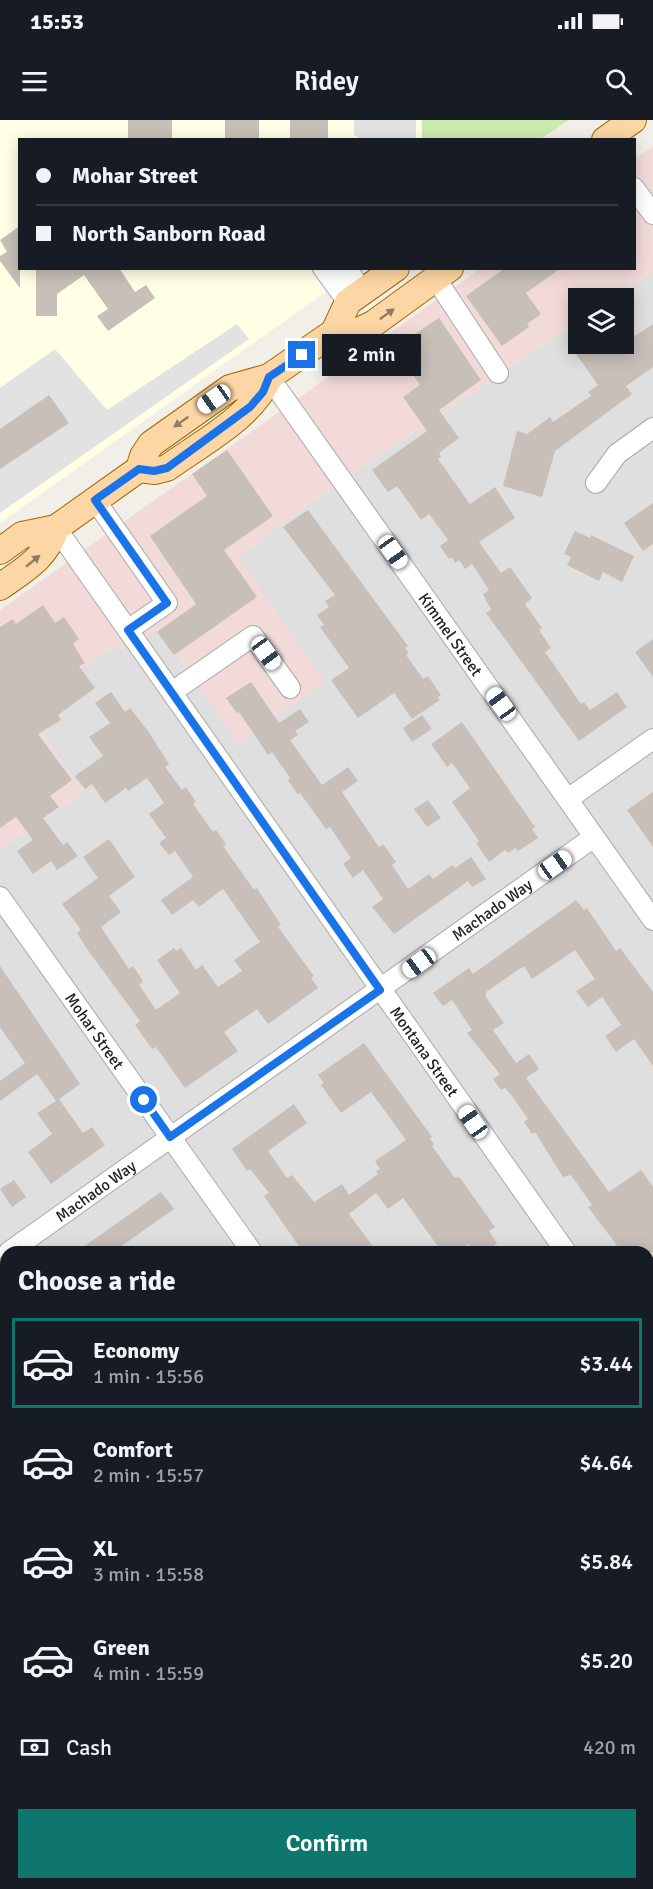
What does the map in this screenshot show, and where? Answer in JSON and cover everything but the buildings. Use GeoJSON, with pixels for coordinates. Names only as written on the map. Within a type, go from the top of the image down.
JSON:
{"type":"FeatureCollection","features":[{"type":"Feature","properties":{"kind":"main road"},"geometry":{"type":"LineString","coordinates":[[608,138],[633,120]]}},
{"type":"Feature","properties":{"kind":"main road"},"geometry":{"type":"LineString","coordinates":[[0,550],[22,535],[56,528],[139,469],[154,471],[167,468],[250,407],[263,392],[269,377],[334,332],[356,297],[393,270]]}},
{"type":"Feature","properties":{"kind":"main road"},"geometry":{"type":"LineString","coordinates":[[334,332],[354,333],[373,324],[443,274]]}},
{"type":"Feature","properties":{"kind":"main road"},"geometry":{"type":"LineString","coordinates":[[0,587],[50,546],[56,528]]}},
{"type":"Feature","properties":{"kind":"street"},"geometry":{"type":"LineString","coordinates":[[636,191],[653,214]]}},
{"type":"Feature","properties":{"kind":"street"},"geometry":{"type":"LineString","coordinates":[[325,270],[356,297]]}},
{"type":"Feature","properties":{"kind":"street"},"geometry":{"type":"LineString","coordinates":[[347,270],[356,297]]}},
{"type":"Feature","properties":{"kind":"street"},"geometry":{"type":"LineString","coordinates":[[443,274],[498,373]]}},
{"type":"Feature","properties":{"kind":"street","name":"Kimmel Street"},"geometry":{"type":"LineString","coordinates":[[269,377],[653,920]]}},
{"type":"Feature","properties":{"kind":"street"},"geometry":{"type":"LineString","coordinates":[[596,483],[617,454],[653,428]]}},
{"type":"Feature","properties":{"kind":"street"},"geometry":{"type":"LineString","coordinates":[[95,500],[167,603],[128,630]]}},
{"type":"Feature","properties":{"kind":"street","name":"Montana Street"},"geometry":{"type":"LineString","coordinates":[[56,528],[562,1246]]}},
{"type":"Feature","properties":{"kind":"street"},"geometry":{"type":"LineString","coordinates":[[172,693],[253,636],[291,688]]}},
{"type":"Feature","properties":{"kind":"street"},"geometry":{"type":"LineString","coordinates":[[568,799],[653,739]]}},
{"type":"Feature","properties":{"kind":"street","name":"Machado Way"},"geometry":{"type":"LineString","coordinates":[[19,1246],[594,837]]}},
{"type":"Feature","properties":{"kind":"street","name":"Mohar Street"},"geometry":{"type":"LineString","coordinates":[[0,897],[248,1246]]}},
{"type":"Feature","properties":{"kind":"shaded area"},"geometry":{"type":"Polygon","coordinates":[[[0,120],[569,120],[544,138],[18,138],[18,270],[357,270],[0,523],[0,120]]]}},
{"type":"Feature","properties":{"kind":"shaded area"},"geometry":{"type":"Polygon","coordinates":[[[354,120],[416,120],[416,138],[359,138],[354,135],[354,120]]]}},
{"type":"Feature","properties":{"kind":"shaded area"},"geometry":{"type":"Polygon","coordinates":[[[653,146],[653,272],[628,288],[568,288],[568,328],[324,493],[238,557],[325,682],[239,744],[159,630],[113,648],[23,706],[83,792],[0,850],[0,610],[479,270],[636,270],[636,158],[653,146]]]}},
{"type":"Feature","properties":{"kind":"shaded area"},"geometry":{"type":"Polygon","coordinates":[[[653,272],[653,1246],[0,1246],[0,850],[83,792],[23,706],[113,648],[159,630],[240,743],[246,570],[238,557],[324,493],[568,328],[568,354],[634,354],[634,288],[628,288],[653,272]]]}},
{"type":"Feature","properties":{"kind":"shaded area"},"geometry":{"type":"Polygon","coordinates":[[[237,324],[249,339],[0,513],[0,388],[55,349],[107,410],[237,324]]]}},
{"type":"Feature","properties":{"kind":"green space"},"geometry":{"type":"Polygon","coordinates":[[[422,120],[569,120],[542,138],[422,138],[422,120]]]}},
{"type":"Feature","properties":{"kind":"route"},"geometry":{"type":"LineString","coordinates":[[144,1100],[170,1137],[380,990],[128,630],[167,603],[95,500],[139,469],[154,471],[167,468],[250,407],[263,392],[269,377],[302,355]]}}]}
